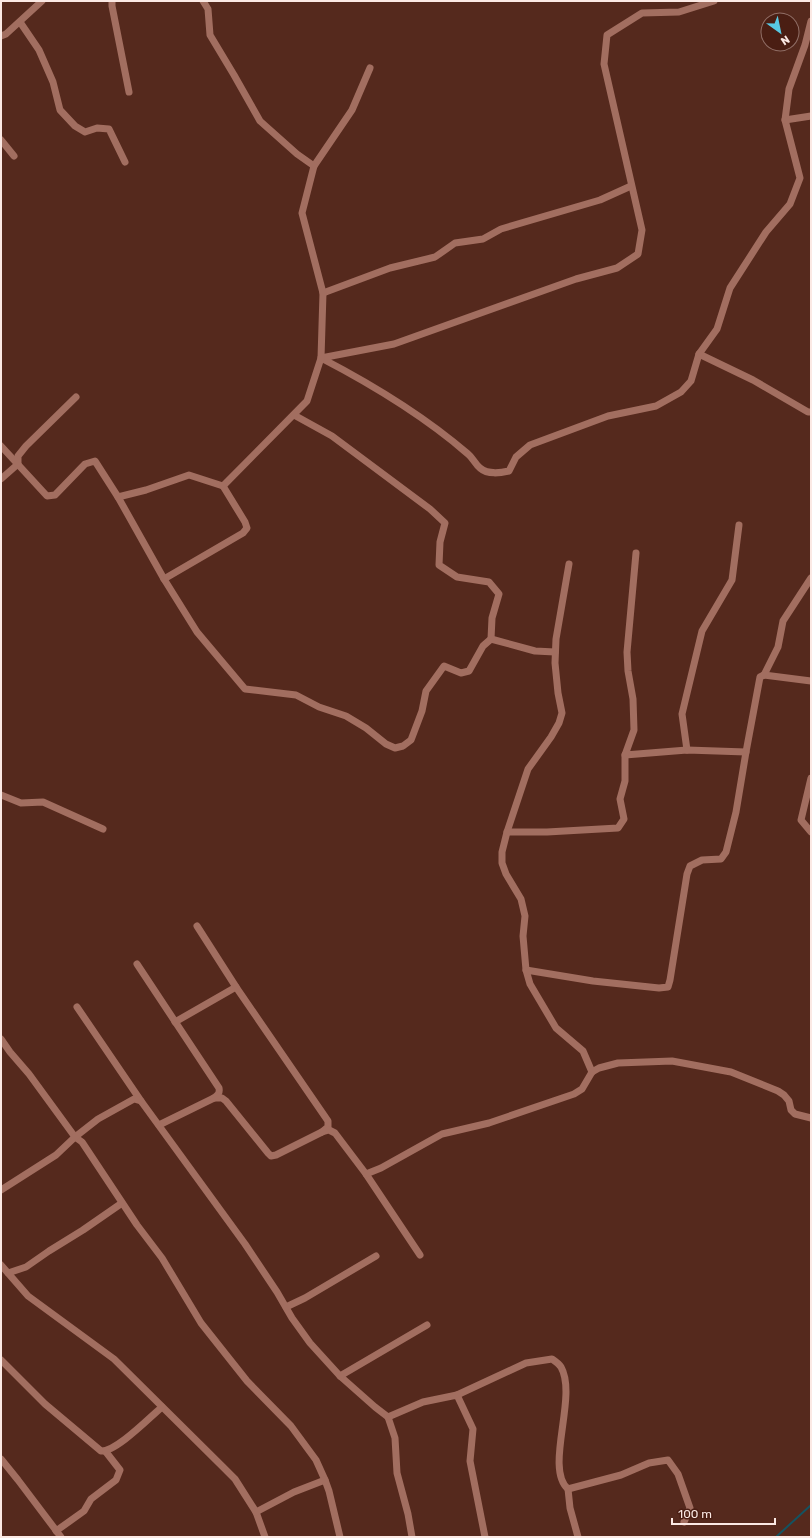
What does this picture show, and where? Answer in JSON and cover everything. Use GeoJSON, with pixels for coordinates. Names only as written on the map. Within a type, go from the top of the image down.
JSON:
{"type":"FeatureCollection","features":[{"type":"Feature","properties":{"kind":"street"},"geometry":{"type":"LineString","coordinates":[[1,36],[6,34],[42,1]]}},
{"type":"Feature","properties":{"kind":"street"},"geometry":{"type":"LineString","coordinates":[[112,1],[129,92]]}},
{"type":"Feature","properties":{"kind":"street"},"geometry":{"type":"LineString","coordinates":[[203,1],[208,9],[210,35],[260,121],[297,154],[314,166]]}},
{"type":"Feature","properties":{"kind":"street"},"geometry":{"type":"LineString","coordinates":[[321,358],[394,344],[576,279],[617,268],[638,254],[642,230],[604,64],[607,35],[642,13],[679,12],[714,1]]}},
{"type":"Feature","properties":{"kind":"street"},"geometry":{"type":"LineString","coordinates":[[321,358],[365,381],[416,413],[470,455],[480,468],[496,474],[509,471],[516,456],[530,445],[608,416],[650,408],[681,392],[691,381],[699,354],[717,329],[730,288],[766,232],[790,204],[800,178],[786,120],[789,89],[805,45],[811,21]]}},
{"type":"Feature","properties":{"kind":"street"},"geometry":{"type":"LineString","coordinates":[[20,22],[39,50],[53,82],[60,110],[75,126],[85,132],[97,128],[109,129],[124,162]]}},
{"type":"Feature","properties":{"kind":"street"},"geometry":{"type":"LineString","coordinates":[[223,486],[308,401],[321,358],[323,293],[302,213],[314,166],[352,110],[370,68]]}},
{"type":"Feature","properties":{"kind":"street"},"geometry":{"type":"LineString","coordinates":[[786,120],[811,116]]}},
{"type":"Feature","properties":{"kind":"street"},"geometry":{"type":"LineString","coordinates":[[1,140],[14,156]]}},
{"type":"Feature","properties":{"kind":"street"},"geometry":{"type":"LineString","coordinates":[[323,293],[390,268],[435,257],[455,243],[484,239],[500,229],[600,200],[631,186]]}},
{"type":"Feature","properties":{"kind":"street"},"geometry":{"type":"LineString","coordinates":[[699,354],[753,380],[808,412],[811,412]]}},
{"type":"Feature","properties":{"kind":"street"},"geometry":{"type":"LineString","coordinates":[[1,479],[18,464],[18,456],[26,446],[76,397]]}},
{"type":"Feature","properties":{"kind":"street"},"geometry":{"type":"LineString","coordinates":[[1,446],[47,496],[55,495],[85,464],[95,461],[118,497],[164,579],[197,632],[245,689],[296,695],[319,707],[346,716],[366,728],[386,744],[395,748],[403,746],[411,740],[422,711],[426,691],[444,666],[461,673],[469,671],[483,646],[491,639],[492,618],[499,594],[489,582],[457,577],[439,565],[440,542],[445,523],[332,436],[294,415]]}},
{"type":"Feature","properties":{"kind":"street"},"geometry":{"type":"LineString","coordinates":[[118,497],[146,490],[189,474],[223,486],[245,522],[246,528],[243,533],[164,579]]}},
{"type":"Feature","properties":{"kind":"street"},"geometry":{"type":"LineString","coordinates":[[687,750],[682,714],[702,631],[732,580],[739,525]]}},
{"type":"Feature","properties":{"kind":"street"},"geometry":{"type":"LineString","coordinates":[[507,832],[547,832],[618,828],[624,819],[620,799],[625,781],[625,755],[634,730],[633,700],[628,671],[627,652],[636,552]]}},
{"type":"Feature","properties":{"kind":"street"},"geometry":{"type":"LineString","coordinates":[[569,564],[555,652],[558,693],[562,712],[559,723],[551,737],[528,769],[507,832],[502,852],[502,864],[506,874],[521,899],[525,916],[523,936],[526,970],[530,984],[556,1028],[583,1051],[592,1072]]}},
{"type":"Feature","properties":{"kind":"street"},"geometry":{"type":"LineString","coordinates":[[526,970],[593,981],[660,988],[668,987],[687,874],[690,866],[694,863],[702,860],[721,858],[726,852],[736,812],[760,677],[764,675],[778,647],[783,621],[811,578]]}},
{"type":"Feature","properties":{"kind":"street"},"geometry":{"type":"LineString","coordinates":[[491,639],[535,651],[555,652]]}},
{"type":"Feature","properties":{"kind":"street"},"geometry":{"type":"LineString","coordinates":[[764,675],[811,681]]}},
{"type":"Feature","properties":{"kind":"street"},"geometry":{"type":"LineString","coordinates":[[625,755],[687,750],[746,752]]}},
{"type":"Feature","properties":{"kind":"street"},"geometry":{"type":"LineString","coordinates":[[811,778],[801,820],[811,832]]}},
{"type":"Feature","properties":{"kind":"street"},"geometry":{"type":"LineString","coordinates":[[1,795],[21,803],[43,802],[103,829]]}},
{"type":"Feature","properties":{"kind":"street"},"geometry":{"type":"LineString","coordinates":[[197,926],[236,987],[328,1121],[328,1127],[322,1132]]}},
{"type":"Feature","properties":{"kind":"street"},"geometry":{"type":"LineString","coordinates":[[137,964],[219,1088],[218,1094],[214,1098],[159,1125]]}},
{"type":"Feature","properties":{"kind":"street"},"geometry":{"type":"LineString","coordinates":[[175,1022],[236,987]]}},
{"type":"Feature","properties":{"kind":"street"},"geometry":{"type":"LineString","coordinates":[[76,1007],[141,1101],[245,1244],[292,1318],[310,1343],[340,1376],[375,1408],[388,1417],[395,1438],[397,1473],[408,1514],[412,1537]]}},
{"type":"Feature","properties":{"kind":"street"},"geometry":{"type":"LineString","coordinates":[[1,1039],[29,1074],[75,1137],[82,1142],[122,1203],[162,1258],[201,1323],[247,1381],[291,1426],[316,1460],[329,1491],[340,1537]]}},
{"type":"Feature","properties":{"kind":"street"},"geometry":{"type":"LineString","coordinates":[[366,1174],[381,1168],[442,1134],[489,1123],[574,1094],[582,1088],[592,1072],[599,1068],[618,1063],[672,1061],[731,1072],[778,1091],[789,1101],[791,1110],[795,1114],[811,1118]]}},
{"type":"Feature","properties":{"kind":"street"},"geometry":{"type":"LineString","coordinates":[[214,1098],[222,1098],[226,1100],[271,1156],[276,1156],[322,1132],[329,1130],[336,1133],[366,1174],[420,1255]]}},
{"type":"Feature","properties":{"kind":"street"},"geometry":{"type":"LineString","coordinates":[[1,1190],[56,1155],[75,1137],[98,1119],[129,1101],[134,1099],[141,1101]]}},
{"type":"Feature","properties":{"kind":"street"},"geometry":{"type":"LineString","coordinates":[[8,1273],[26,1267],[122,1203]]}},
{"type":"Feature","properties":{"kind":"street"},"geometry":{"type":"LineString","coordinates":[[286,1307],[305,1298],[376,1256]]}},
{"type":"Feature","properties":{"kind":"street"},"geometry":{"type":"LineString","coordinates":[[1,1265],[28,1296],[114,1359],[235,1479],[256,1512],[264,1537]]}},
{"type":"Feature","properties":{"kind":"street"},"geometry":{"type":"LineString","coordinates":[[340,1376],[427,1324]]}},
{"type":"Feature","properties":{"kind":"street"},"geometry":{"type":"LineString","coordinates":[[388,1417],[423,1402],[458,1395],[526,1363],[552,1359],[561,1367],[567,1388],[559,1469],[563,1484],[568,1489],[570,1508],[578,1537]]}},
{"type":"Feature","properties":{"kind":"street"},"geometry":{"type":"LineString","coordinates":[[1,1360],[45,1404],[101,1452],[106,1452],[123,1441],[162,1407]]}},
{"type":"Feature","properties":{"kind":"street"},"geometry":{"type":"LineString","coordinates":[[458,1395],[473,1428],[470,1461],[485,1537]]}},
{"type":"Feature","properties":{"kind":"street"},"geometry":{"type":"LineString","coordinates":[[1,1459],[59,1534],[84,1511],[92,1499],[116,1480],[120,1470],[106,1452]]}},
{"type":"Feature","properties":{"kind":"street"},"geometry":{"type":"LineString","coordinates":[[568,1489],[621,1475],[649,1463],[668,1460],[678,1474],[690,1508],[684,1522]]}},
{"type":"Feature","properties":{"kind":"street"},"geometry":{"type":"LineString","coordinates":[[256,1512],[294,1492],[325,1480]]}},
{"type":"Feature","properties":{"kind":"waterway"},"geometry":{"type":"LineString","coordinates":[[776,1537],[811,1505]]}}]}
